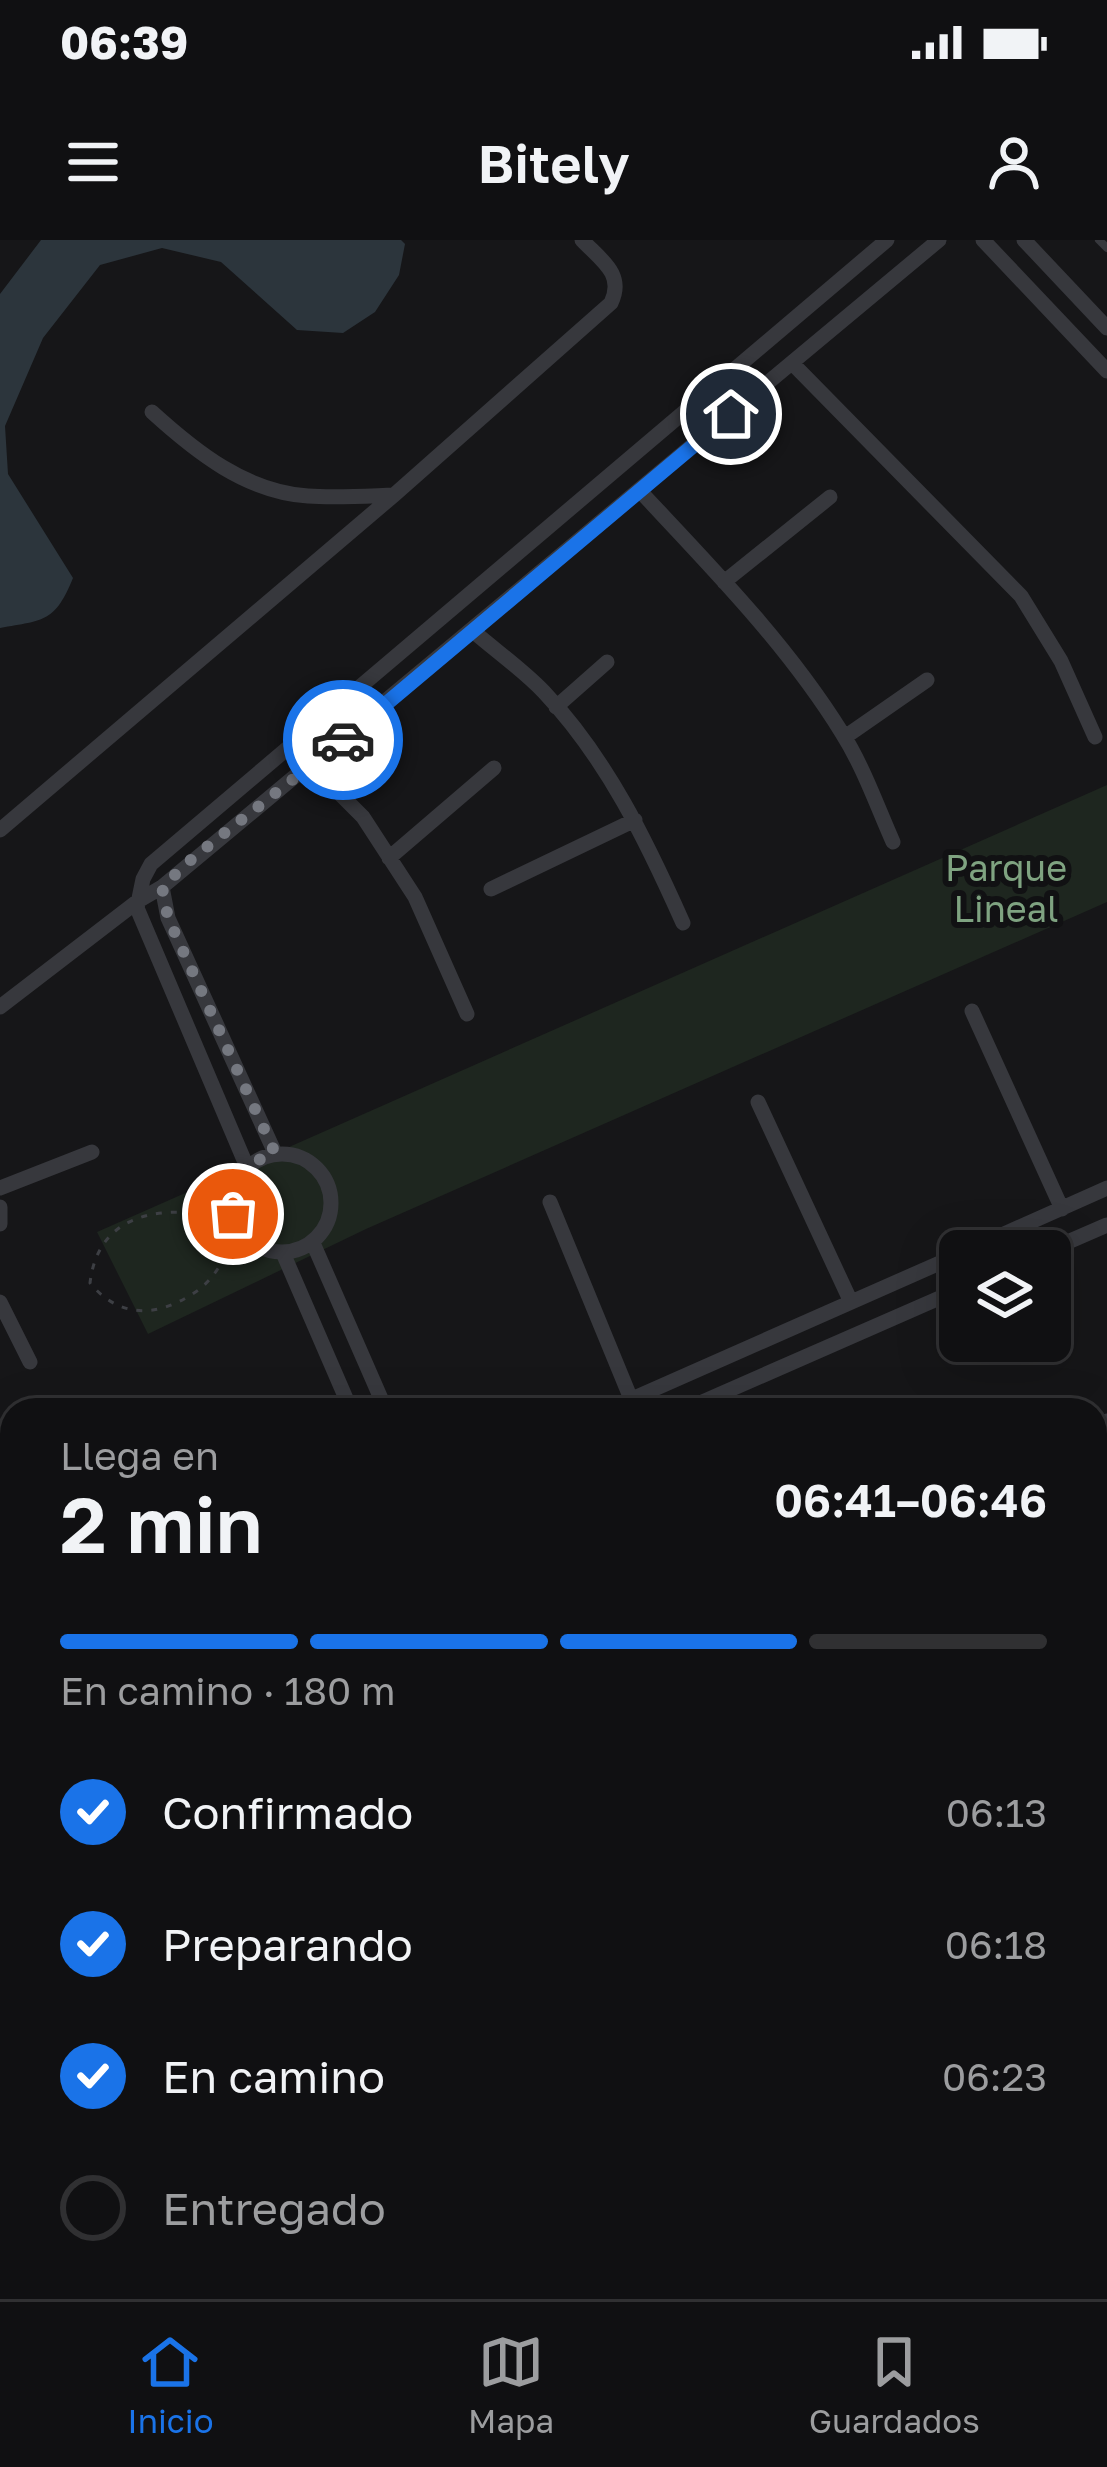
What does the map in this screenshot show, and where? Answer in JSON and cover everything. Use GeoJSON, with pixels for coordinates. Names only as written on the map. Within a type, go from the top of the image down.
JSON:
{"type":"FeatureCollection","features":[{"type":"Feature","properties":{"kind":"street"},"geometry":{"type":"LineString","coordinates":[[0,830],[611,304],[618,288],[615,274],[582,240]]}},
{"type":"Feature","properties":{"kind":"street"},"geometry":{"type":"LineString","coordinates":[[247,1167],[137,908],[142,879],[151,864],[887,240]]}},
{"type":"Feature","properties":{"kind":"street"},"geometry":{"type":"LineString","coordinates":[[0,1007],[162,887],[313,766],[939,240]]}},
{"type":"Feature","properties":{"kind":"street"},"geometry":{"type":"LineString","coordinates":[[983,240],[1107,371]]}},
{"type":"Feature","properties":{"kind":"street"},"geometry":{"type":"LineString","coordinates":[[1024,240],[1107,328]]}},
{"type":"Feature","properties":{"kind":"street"},"geometry":{"type":"LineString","coordinates":[[792,363],[1022,596],[1061,661],[1095,736]]}},
{"type":"Feature","properties":{"kind":"street"},"geometry":{"type":"LineString","coordinates":[[152,412],[182,439],[246,482],[305,496],[394,495]]}},
{"type":"Feature","properties":{"kind":"street"},"geometry":{"type":"LineString","coordinates":[[640,490],[812,688],[845,737],[893,842]]}},
{"type":"Feature","properties":{"kind":"street"},"geometry":{"type":"LineString","coordinates":[[724,582],[830,497]]}},
{"type":"Feature","properties":{"kind":"street"},"geometry":{"type":"LineString","coordinates":[[538,536],[558,560]]}},
{"type":"Feature","properties":{"kind":"street"},"geometry":{"type":"LineString","coordinates":[[473,631],[556,707],[596,755],[635,820],[683,923]]}},
{"type":"Feature","properties":{"kind":"street"},"geometry":{"type":"LineString","coordinates":[[556,707],[607,662]]}},
{"type":"Feature","properties":{"kind":"street"},"geometry":{"type":"LineString","coordinates":[[845,737],[928,680]]}},
{"type":"Feature","properties":{"kind":"street"},"geometry":{"type":"LineString","coordinates":[[313,766],[363,817],[415,897],[467,1014]]}},
{"type":"Feature","properties":{"kind":"street"},"geometry":{"type":"LineString","coordinates":[[389,858],[494,768]]}},
{"type":"Feature","properties":{"kind":"street"},"geometry":{"type":"LineString","coordinates":[[491,889],[635,820]]}},
{"type":"Feature","properties":{"kind":"street"},"geometry":{"type":"LineString","coordinates":[[162,887],[168,918],[275,1153]]}},
{"type":"Feature","properties":{"kind":"street"},"geometry":{"type":"LineString","coordinates":[[972,1011],[1061,1209]]}},
{"type":"Feature","properties":{"kind":"street"},"geometry":{"type":"LineString","coordinates":[[758,1102],[851,1302]]}},
{"type":"Feature","properties":{"kind":"street"},"geometry":{"type":"LineString","coordinates":[[0,1188],[92,1152]]}},
{"type":"Feature","properties":{"kind":"street"},"geometry":{"type":"LineString","coordinates":[[275,1153],[292,1154],[320,1170],[328,1184],[330,1216],[313,1243],[283,1253],[266,1250],[238,1225],[232,1197],[247,1167],[275,1153]]}},
{"type":"Feature","properties":{"kind":"street"},"geometry":{"type":"LineString","coordinates":[[1017,1230],[1107,1189]]}},
{"type":"Feature","properties":{"kind":"street"},"geometry":{"type":"LineString","coordinates":[[550,1202],[630,1398]]}},
{"type":"Feature","properties":{"kind":"street"},"geometry":{"type":"LineString","coordinates":[[0,1207],[0,1224]]}},
{"type":"Feature","properties":{"kind":"street"},"geometry":{"type":"LineString","coordinates":[[1071,1241],[1107,1225]]}},
{"type":"Feature","properties":{"kind":"street"},"geometry":{"type":"LineString","coordinates":[[313,1243],[381,1398]]}},
{"type":"Feature","properties":{"kind":"street"},"geometry":{"type":"LineString","coordinates":[[283,1253],[346,1398]]}},
{"type":"Feature","properties":{"kind":"street"},"geometry":{"type":"LineString","coordinates":[[635,1398],[939,1266]]}},
{"type":"Feature","properties":{"kind":"street"},"geometry":{"type":"LineString","coordinates":[[711,1398],[939,1298]]}},
{"type":"Feature","properties":{"kind":"street"},"geometry":{"type":"LineString","coordinates":[[0,1302],[30,1362]]}},
{"type":"Feature","properties":{"kind":"lane"},"geometry":{"type":"LineString","coordinates":[[1099,240],[1107,248]]}},
{"type":"Feature","properties":{"kind":"path"},"geometry":{"type":"LineString","coordinates":[[172,1209],[238,1225],[211,1277],[194,1293],[159,1308],[125,1312],[104,1299],[90,1282],[93,1258],[110,1234],[142,1217],[172,1209]]}},
{"type":"Feature","properties":{"kind":"green space","name":"Parque Lineal"},"geometry":{"type":"Polygon","coordinates":[[[1107,785],[1107,902],[366,1229],[148,1334],[97,1232],[1107,785]]]}},
{"type":"Feature","properties":{"kind":"shaded area"},"geometry":{"type":"Polygon","coordinates":[[[41,240],[401,240],[405,244],[399,275],[375,312],[343,333],[297,330],[221,262],[162,248],[100,265],[43,338],[5,426],[8,474],[73,578],[47,617],[0,628],[0,294],[41,240]]]}},
{"type":"Feature","properties":{"kind":"way so far"},"geometry":{"type":"LineString","coordinates":[[233,1214],[237,1180],[247,1167],[275,1153],[168,918],[162,887],[343,740]]}},
{"type":"Feature","properties":{"kind":"route"},"geometry":{"type":"LineString","coordinates":[[343,740],[731,414]]}}]}
